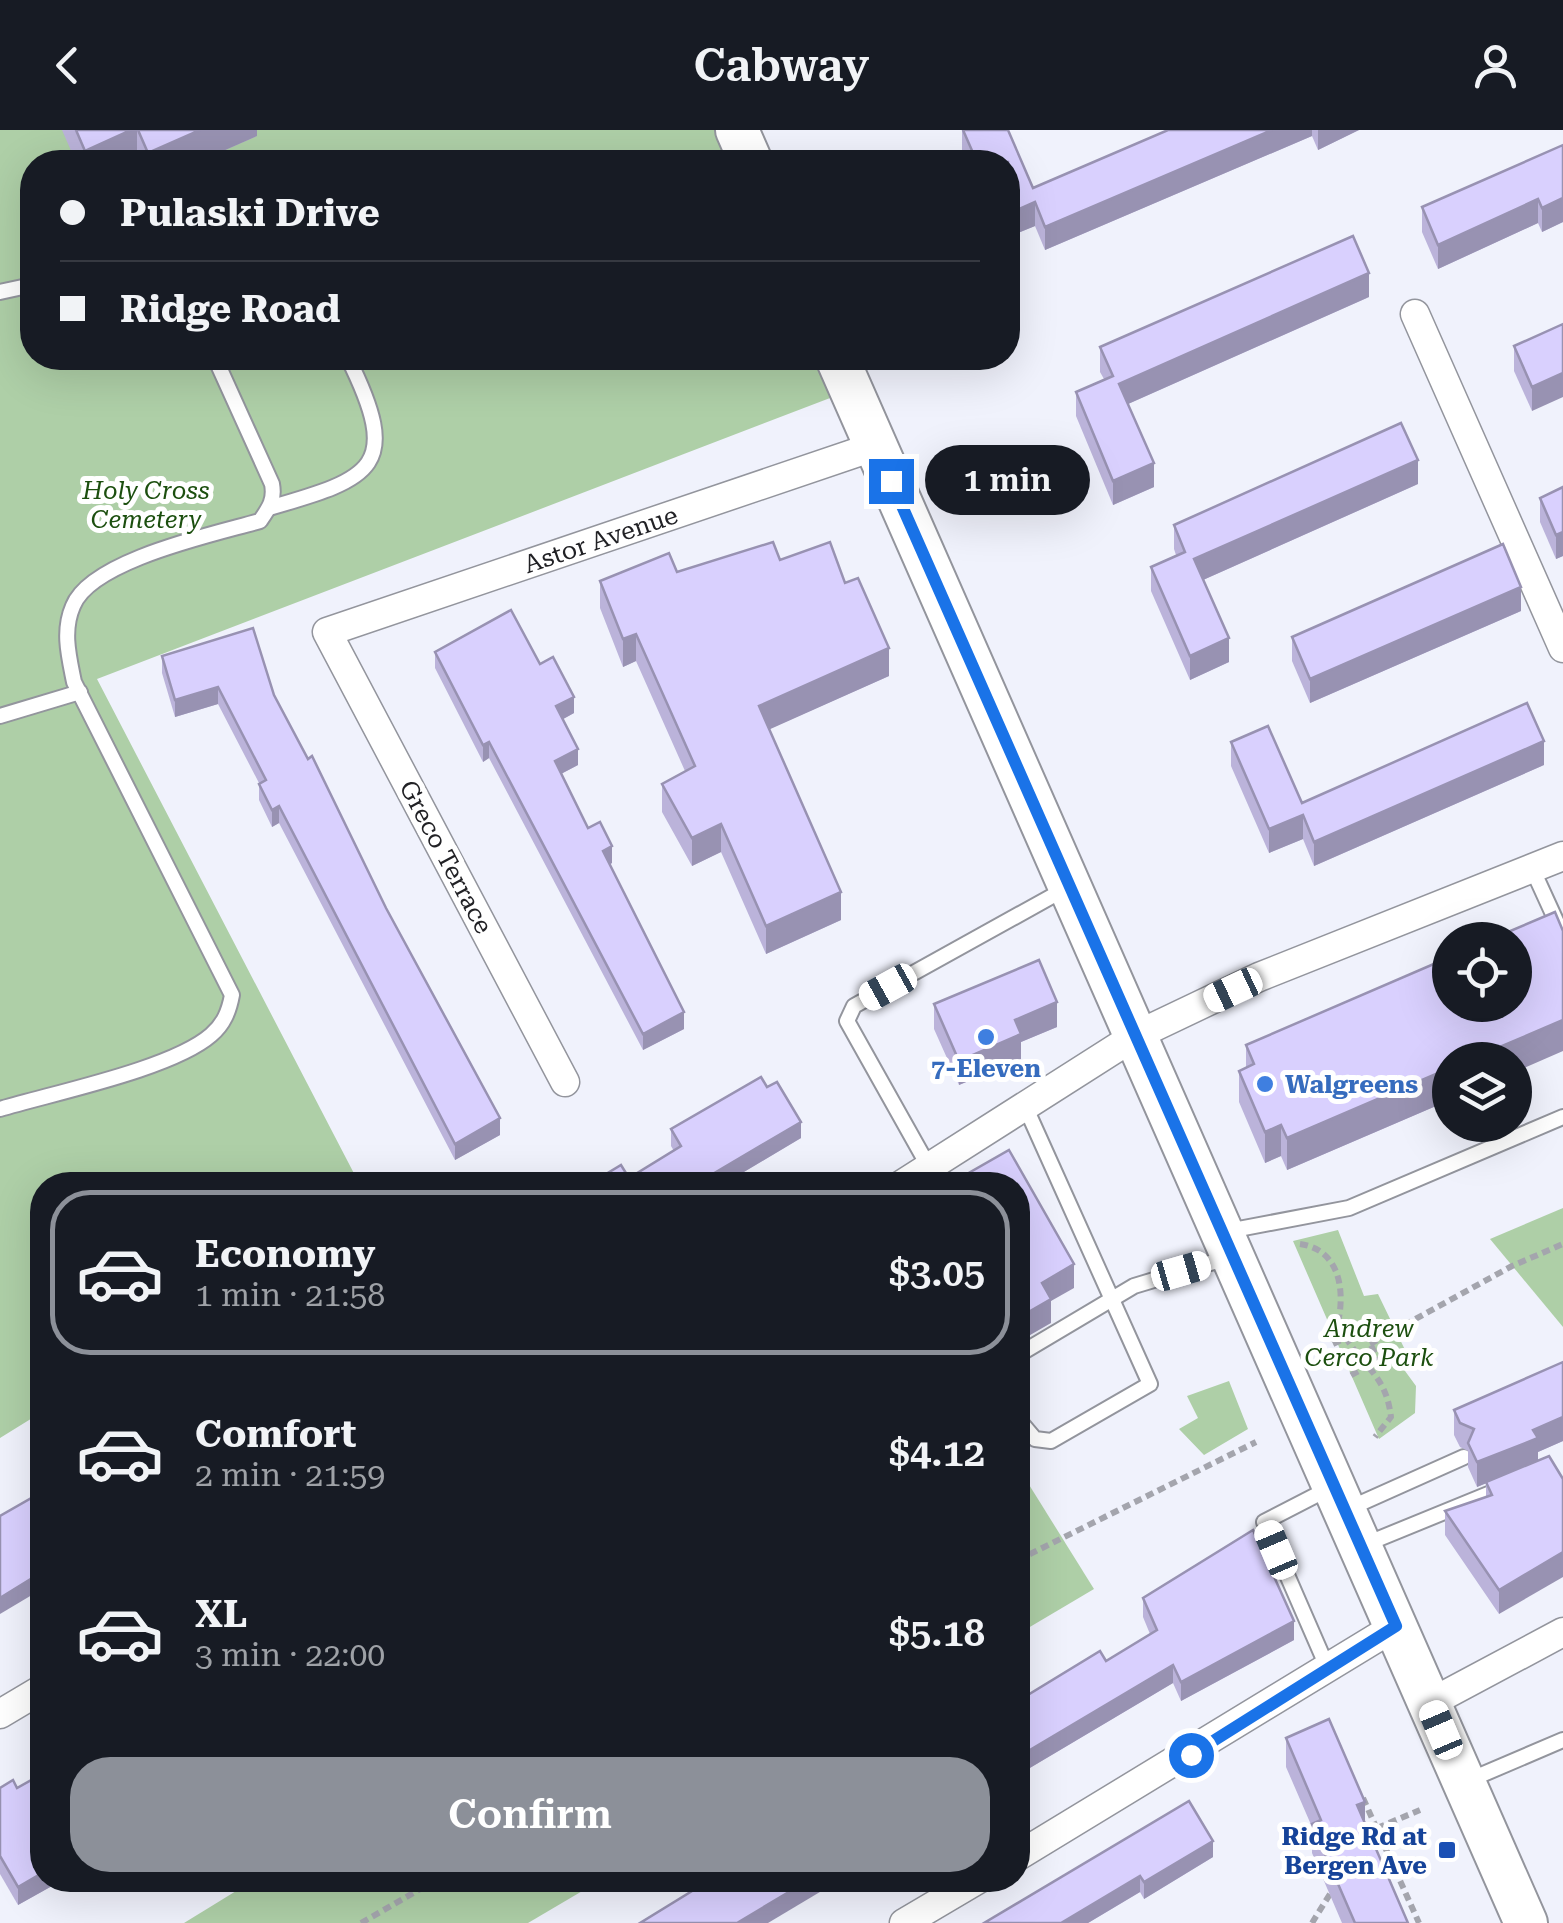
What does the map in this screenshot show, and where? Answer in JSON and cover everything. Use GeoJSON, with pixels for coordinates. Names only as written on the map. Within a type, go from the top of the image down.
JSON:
{"type":"FeatureCollection","features":[{"type":"Feature","properties":{"kind":"main road"},"geometry":{"type":"LineString","coordinates":[[842,370],[1526,1923]]}},
{"type":"Feature","properties":{"kind":"street"},"geometry":{"type":"LineString","coordinates":[[1415,314],[1563,648]]}},
{"type":"Feature","properties":{"kind":"street","name":"Astor Avenue"},"geometry":{"type":"LineString","coordinates":[[327,632],[876,446]]}},
{"type":"Feature","properties":{"kind":"street","name":"Greco Terrace"},"geometry":{"type":"LineString","coordinates":[[327,632],[566,1082]]}},
{"type":"Feature","properties":{"kind":"street"},"geometry":{"type":"LineString","coordinates":[[923,1172],[1135,1036],[1259,977],[1563,856]]}},
{"type":"Feature","properties":{"kind":"street"},"geometry":{"type":"LineString","coordinates":[[1030,1849],[1396,1626]]}},
{"type":"Feature","properties":{"kind":"street"},"geometry":{"type":"LineString","coordinates":[[1430,1703],[1563,1632]]}},
{"type":"Feature","properties":{"kind":"street"},"geometry":{"type":"LineString","coordinates":[[0,1714],[30,1696]]}},
{"type":"Feature","properties":{"kind":"street"},"geometry":{"type":"LineString","coordinates":[[904,1923],[957,1892]]}},
{"type":"Feature","properties":{"kind":"lane"},"geometry":{"type":"LineString","coordinates":[[0,1109],[183,1052],[210,1036],[229,1011],[232,995],[80,692],[66,639],[73,604],[87,586],[117,567],[260,521],[269,508],[274,497],[272,484],[220,370]]}},
{"type":"Feature","properties":{"kind":"lane"},"geometry":{"type":"LineString","coordinates":[[269,508],[344,487],[366,466],[375,446],[374,412],[354,370]]}},
{"type":"Feature","properties":{"kind":"lane"},"geometry":{"type":"LineString","coordinates":[[0,716],[80,692]]}},
{"type":"Feature","properties":{"kind":"lane"},"geometry":{"type":"LineString","coordinates":[[1531,866],[1563,936]]}},
{"type":"Feature","properties":{"kind":"lane"},"geometry":{"type":"LineString","coordinates":[[930,1168],[848,1021],[854,1006],[1070,887]]}},
{"type":"Feature","properties":{"kind":"lane"},"geometry":{"type":"LineString","coordinates":[[1025,1106],[1150,1384],[1051,1441],[1035,1439],[1030,1433]]}},
{"type":"Feature","properties":{"kind":"lane"},"geometry":{"type":"LineString","coordinates":[[1030,1348],[1134,1286],[1227,1244],[1349,1208],[1563,1117]]}},
{"type":"Feature","properties":{"kind":"lane"},"geometry":{"type":"LineString","coordinates":[[1346,1514],[1464,1457]]}},
{"type":"Feature","properties":{"kind":"lane"},"geometry":{"type":"LineString","coordinates":[[1328,1669],[1264,1522],[1346,1514],[1513,1484]]}},
{"type":"Feature","properties":{"kind":"lane"},"geometry":{"type":"LineString","coordinates":[[1464,1782],[1563,1740]]}},
{"type":"Feature","properties":{"kind":"path"},"geometry":{"type":"LineString","coordinates":[[1370,1344],[1512,1266],[1563,1244]]}},
{"type":"Feature","properties":{"kind":"path"},"geometry":{"type":"LineString","coordinates":[[1289,1248],[1310,1246],[1324,1256],[1340,1281],[1343,1312],[1332,1343],[1363,1328],[1378,1360],[1348,1377]]}},
{"type":"Feature","properties":{"kind":"path"},"geometry":{"type":"LineString","coordinates":[[1346,1338],[1365,1368],[1388,1390],[1391,1417],[1384,1431],[1375,1437]]}},
{"type":"Feature","properties":{"kind":"path"},"geometry":{"type":"LineString","coordinates":[[1030,1554],[1256,1442]]}},
{"type":"Feature","properties":{"kind":"path"},"geometry":{"type":"LineString","coordinates":[[1355,1780],[1419,1923]]}},
{"type":"Feature","properties":{"kind":"path"},"geometry":{"type":"LineString","coordinates":[[1377,1828],[1420,1810]]}},
{"type":"Feature","properties":{"kind":"path"},"geometry":{"type":"LineString","coordinates":[[361,1923],[415,1892]]}},
{"type":"Feature","properties":{"kind":"path"},"geometry":{"type":"LineString","coordinates":[[1312,1923],[1330,1894]]}},
{"type":"Feature","properties":{"kind":"green space","name":"Holy Cross Cemetery"},"geometry":{"type":"Polygon","coordinates":[[[0,130],[737,130],[746,150],[20,150],[20,370],[842,370],[851,390],[97,679],[353,1172],[30,1172],[30,1419],[0,1438],[0,130]]]}},
{"type":"Feature","properties":{"kind":"green space"},"geometry":{"type":"Polygon","coordinates":[[[1563,1208],[1563,1327],[1490,1239],[1563,1208]]]}},
{"type":"Feature","properties":{"kind":"green space","name":"Andrew Cerco Park"},"geometry":{"type":"Polygon","coordinates":[[[1338,1230],[1364,1296],[1378,1294],[1407,1354],[1397,1360],[1416,1386],[1415,1413],[1379,1439],[1293,1241],[1338,1230]]]}},
{"type":"Feature","properties":{"kind":"green space"},"geometry":{"type":"Polygon","coordinates":[[[1229,1381],[1248,1429],[1204,1455],[1179,1429],[1198,1418],[1187,1396],[1229,1381]]]}},
{"type":"Feature","properties":{"kind":"green space"},"geometry":{"type":"Polygon","coordinates":[[[1030,1486],[1094,1589],[1030,1627],[1030,1486]]]}},
{"type":"Feature","properties":{"kind":"green space"},"geometry":{"type":"Polygon","coordinates":[[[234,1892],[581,1892],[528,1923],[184,1923],[234,1892]]]}},
{"type":"Feature","properties":{"kind":"building"},"geometry":{"type":"Polygon","coordinates":[[[76,130],[131,130],[87,150],[76,130]]]}},
{"type":"Feature","properties":{"kind":"building"},"geometry":{"type":"Polygon","coordinates":[[[138,130],[200,130],[155,150],[147,150],[138,130]]]}},
{"type":"Feature","properties":{"kind":"building"},"geometry":{"type":"Polygon","coordinates":[[[963,130],[1008,130],[1017,150],[972,150],[963,130]]]}},
{"type":"Feature","properties":{"kind":"building"},"geometry":{"type":"Polygon","coordinates":[[[1168,130],[1272,130],[1045,227],[1035,202],[1020,209],[1020,158],[1033,188],[1168,130]]]}},
{"type":"Feature","properties":{"kind":"building"},"geometry":{"type":"Polygon","coordinates":[[[1563,145],[1563,198],[1542,208],[1538,199],[1438,245],[1422,207],[1563,145]]]}},
{"type":"Feature","properties":{"kind":"building"},"geometry":{"type":"Polygon","coordinates":[[[1353,236],[1369,273],[1119,384],[1154,463],[1113,481],[1076,392],[1113,376],[1100,347],[1353,236]]]}},
{"type":"Feature","properties":{"kind":"building"},"geometry":{"type":"Polygon","coordinates":[[[1563,324],[1563,373],[1532,387],[1514,346],[1563,324]]]}},
{"type":"Feature","properties":{"kind":"building"},"geometry":{"type":"Polygon","coordinates":[[[1401,423],[1418,460],[1194,559],[1229,638],[1190,656],[1151,567],[1185,552],[1174,525],[1401,423]]]}},
{"type":"Feature","properties":{"kind":"building"},"geometry":{"type":"Polygon","coordinates":[[[1563,487],[1563,532],[1556,535],[1540,498],[1563,487]]]}},
{"type":"Feature","properties":{"kind":"building"},"geometry":{"type":"Polygon","coordinates":[[[773,542],[780,560],[830,542],[845,583],[858,578],[889,648],[759,706],[841,892],[766,926],[721,824],[692,838],[662,784],[695,766],[636,634],[623,639],[600,581],[669,553],[677,572],[773,542]]]}},
{"type":"Feature","properties":{"kind":"building"},"geometry":{"type":"Polygon","coordinates":[[[1503,544],[1521,587],[1310,679],[1292,637],[1503,544]]]}},
{"type":"Feature","properties":{"kind":"building"},"geometry":{"type":"Polygon","coordinates":[[[511,610],[540,664],[553,657],[574,697],[556,706],[578,749],[555,761],[588,828],[600,822],[612,846],[603,851],[684,1012],[643,1034],[489,742],[483,745],[435,652],[511,610]]]}},
{"type":"Feature","properties":{"kind":"building"},"geometry":{"type":"Polygon","coordinates":[[[253,628],[274,695],[308,759],[312,756],[386,908],[500,1118],[455,1144],[279,806],[272,810],[259,784],[266,780],[218,687],[175,700],[162,656],[253,628]]]}},
{"type":"Feature","properties":{"kind":"building"},"geometry":{"type":"Polygon","coordinates":[[[1527,703],[1544,741],[1314,842],[1303,815],[1269,829],[1231,742],[1268,726],[1302,803],[1527,703]]]}},
{"type":"Feature","properties":{"kind":"building"},"geometry":{"type":"Polygon","coordinates":[[[1555,912],[1563,931],[1563,1020],[1511,1042],[1432,1042],[1432,1076],[1287,1138],[1281,1125],[1265,1132],[1239,1071],[1254,1064],[1246,1045],[1432,965],[1432,1022],[1532,1022],[1531,922],[1555,912]]]}},
{"type":"Feature","properties":{"kind":"building"},"geometry":{"type":"Polygon","coordinates":[[[1039,960],[1057,1002],[1015,1020],[1021,1034],[959,1061],[934,1004],[1039,960]]]}},
{"type":"Feature","properties":{"kind":"building"},"geometry":{"type":"Polygon","coordinates":[[[761,1077],[767,1087],[777,1082],[801,1122],[716,1172],[639,1172],[681,1146],[671,1129],[761,1077]]]}},
{"type":"Feature","properties":{"kind":"building"},"geometry":{"type":"Polygon","coordinates":[[[1009,1150],[1022,1172],[970,1172],[1009,1150]]]}},
{"type":"Feature","properties":{"kind":"building"},"geometry":{"type":"Polygon","coordinates":[[[1030,1187],[1074,1264],[1042,1283],[1051,1299],[1030,1311],[1030,1187]]]}},
{"type":"Feature","properties":{"kind":"building"},"geometry":{"type":"Polygon","coordinates":[[[1563,1362],[1563,1417],[1533,1430],[1538,1438],[1477,1462],[1468,1443],[1474,1429],[1460,1423],[1454,1410],[1563,1362]]]}},
{"type":"Feature","properties":{"kind":"building"},"geometry":{"type":"Polygon","coordinates":[[[1549,1456],[1563,1479],[1563,1552],[1499,1590],[1445,1511],[1492,1495],[1486,1482],[1549,1456]]]}},
{"type":"Feature","properties":{"kind":"building"},"geometry":{"type":"Polygon","coordinates":[[[30,1499],[30,1579],[0,1598],[0,1516],[30,1499]]]}},
{"type":"Feature","properties":{"kind":"building"},"geometry":{"type":"Polygon","coordinates":[[[1253,1530],[1294,1621],[1181,1682],[1173,1665],[1030,1750],[1030,1694],[1100,1651],[1106,1661],[1157,1630],[1143,1598],[1253,1530]]]}},
{"type":"Feature","properties":{"kind":"building"},"geometry":{"type":"Polygon","coordinates":[[[1329,1719],[1365,1802],[1357,1805],[1408,1923],[1355,1923],[1312,1824],[1321,1820],[1286,1738],[1329,1719]]]}},
{"type":"Feature","properties":{"kind":"building"},"geometry":{"type":"Polygon","coordinates":[[[13,1780],[17,1788],[30,1781],[30,1880],[18,1887],[0,1856],[0,1788],[13,1780]]]}},
{"type":"Feature","properties":{"kind":"building"},"geometry":{"type":"Polygon","coordinates":[[[1189,1801],[1213,1841],[1144,1882],[1140,1876],[1061,1923],[984,1923],[1189,1801]]]}},
{"type":"Feature","properties":{"kind":"building"},"geometry":{"type":"Polygon","coordinates":[[[690,1892],[789,1892],[737,1923],[640,1923],[690,1892]]]}},
{"type":"Feature","properties":{"kind":"place","name":"7-Eleven"},"geometry":{"type":"Point","coordinates":[986,1037]}},
{"type":"Feature","properties":{"kind":"place","name":"Walgreens"},"geometry":{"type":"Point","coordinates":[1265,1084]}},
{"type":"Feature","properties":{"kind":"place","name":"Ridge Rd at Bergen Ave"},"geometry":{"type":"Point","coordinates":[1447,1850]}},
{"type":"Feature","properties":{"kind":"route"},"geometry":{"type":"LineString","coordinates":[[891,481],[1396,1626],[1191,1755]]}}]}
